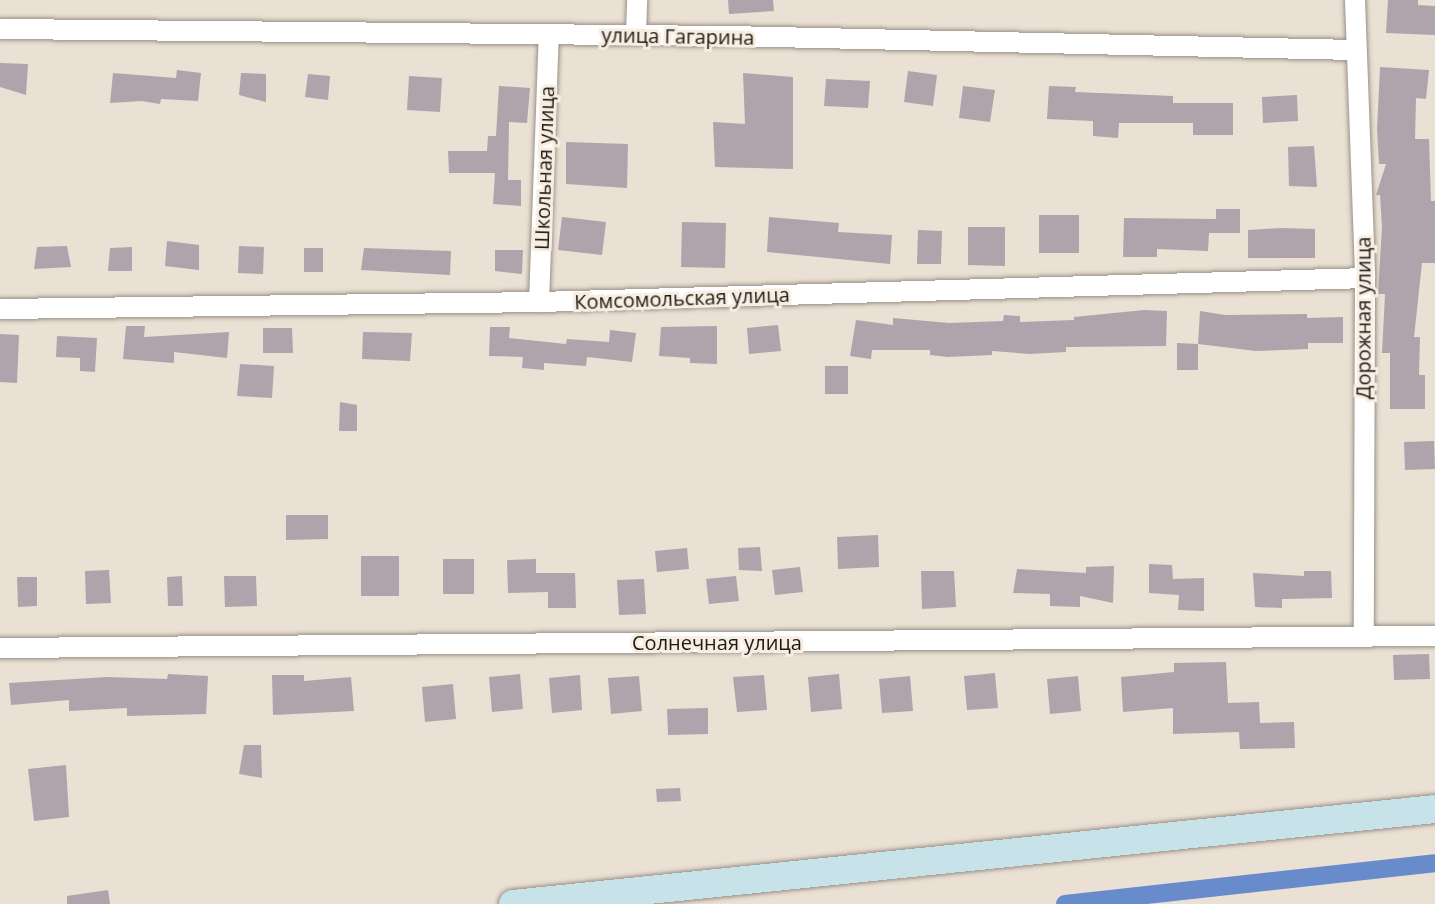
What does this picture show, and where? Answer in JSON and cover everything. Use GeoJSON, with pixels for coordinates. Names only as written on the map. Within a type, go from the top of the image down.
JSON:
{"type":"FeatureCollection","features":[{"type":"Feature","properties":{"kind":"main road"},"geometry":{"type":"LineString","coordinates":[[513,904],[1435,809]]}},
{"type":"Feature","properties":{"kind":"street"},"geometry":{"type":"LineString","coordinates":[[636,34],[637,0]]}},
{"type":"Feature","properties":{"kind":"street","name":"Дорожная улица"},"geometry":{"type":"LineString","coordinates":[[1355,0],[1365,278],[1364,636]]}},
{"type":"Feature","properties":{"kind":"street","name":"улица Гагарина"},"geometry":{"type":"LineString","coordinates":[[0,29],[636,34],[1356,50]]}},
{"type":"Feature","properties":{"kind":"street","name":"Школьная улица"},"geometry":{"type":"LineString","coordinates":[[539,302],[549,35]]}},
{"type":"Feature","properties":{"kind":"street","name":"Комсомольская улица"},"geometry":{"type":"LineString","coordinates":[[0,309],[539,302],[1365,278]]}},
{"type":"Feature","properties":{"kind":"street","name":"Солнечная улица"},"geometry":{"type":"LineString","coordinates":[[0,648],[1435,636]]}},
{"type":"Feature","properties":{"kind":"building"},"geometry":{"type":"Polygon","coordinates":[[[728,0],[773,0],[774,11],[729,14],[728,0]]]}},
{"type":"Feature","properties":{"kind":"building"},"geometry":{"type":"Polygon","coordinates":[[[1388,0],[1418,0],[1418,5],[1435,6],[1435,35],[1386,33],[1388,0]]]}},
{"type":"Feature","properties":{"kind":"building"},"geometry":{"type":"Polygon","coordinates":[[[0,63],[28,64],[26,95],[0,87],[0,63]]]}},
{"type":"Feature","properties":{"kind":"building"},"geometry":{"type":"Polygon","coordinates":[[[1380,67],[1429,70],[1426,99],[1416,98],[1415,139],[1429,139],[1431,201],[1435,201],[1435,263],[1422,263],[1414,337],[1420,337],[1419,375],[1425,375],[1425,409],[1390,409],[1390,353],[1382,353],[1385,294],[1378,294],[1382,227],[1380,195],[1376,195],[1386,164],[1379,164],[1380,67]]]}},
{"type":"Feature","properties":{"kind":"building"},"geometry":{"type":"Polygon","coordinates":[[[177,70],[201,73],[198,101],[161,99],[160,104],[142,101],[110,103],[113,73],[176,78],[177,70]]]}},
{"type":"Feature","properties":{"kind":"building"},"geometry":{"type":"Polygon","coordinates":[[[908,71],[937,75],[933,106],[904,102],[908,71]]]}},
{"type":"Feature","properties":{"kind":"building"},"geometry":{"type":"Polygon","coordinates":[[[241,73],[266,74],[266,102],[239,95],[241,73]]]}},
{"type":"Feature","properties":{"kind":"building"},"geometry":{"type":"Polygon","coordinates":[[[743,73],[793,77],[793,169],[715,167],[713,122],[745,124],[743,73]]]}},
{"type":"Feature","properties":{"kind":"building"},"geometry":{"type":"Polygon","coordinates":[[[308,74],[330,76],[328,100],[305,97],[308,74]]]}},
{"type":"Feature","properties":{"kind":"building"},"geometry":{"type":"Polygon","coordinates":[[[409,76],[442,78],[440,112],[407,110],[409,76]]]}},
{"type":"Feature","properties":{"kind":"building"},"geometry":{"type":"Polygon","coordinates":[[[826,79],[870,81],[868,108],[824,106],[826,79]]]}},
{"type":"Feature","properties":{"kind":"building"},"geometry":{"type":"Polygon","coordinates":[[[499,86],[530,88],[527,123],[509,122],[508,180],[521,180],[521,206],[493,204],[495,173],[449,173],[448,151],[487,151],[488,136],[496,136],[499,86]]]}},
{"type":"Feature","properties":{"kind":"building"},"geometry":{"type":"Polygon","coordinates":[[[963,86],[995,90],[990,122],[959,118],[963,86]]]}},
{"type":"Feature","properties":{"kind":"building"},"geometry":{"type":"Polygon","coordinates":[[[1049,86],[1076,87],[1075,92],[1173,96],[1173,103],[1233,103],[1233,135],[1193,135],[1193,123],[1119,123],[1118,138],[1093,136],[1093,121],[1047,119],[1049,86]]]}},
{"type":"Feature","properties":{"kind":"building"},"geometry":{"type":"Polygon","coordinates":[[[1297,95],[1298,121],[1263,123],[1262,97],[1297,95]]]}},
{"type":"Feature","properties":{"kind":"building"},"geometry":{"type":"Polygon","coordinates":[[[566,142],[628,144],[627,188],[566,184],[566,142]]]}},
{"type":"Feature","properties":{"kind":"building"},"geometry":{"type":"Polygon","coordinates":[[[1314,146],[1317,187],[1289,186],[1288,147],[1314,146]]]}},
{"type":"Feature","properties":{"kind":"building"},"geometry":{"type":"Polygon","coordinates":[[[1216,209],[1240,209],[1240,233],[1209,233],[1208,251],[1157,249],[1157,257],[1123,257],[1124,218],[1216,219],[1216,209]]]}},
{"type":"Feature","properties":{"kind":"building"},"geometry":{"type":"Polygon","coordinates":[[[1039,215],[1079,215],[1079,253],[1039,253],[1039,215]]]}},
{"type":"Feature","properties":{"kind":"building"},"geometry":{"type":"Polygon","coordinates":[[[562,217],[606,222],[602,255],[558,250],[562,217]]]}},
{"type":"Feature","properties":{"kind":"building"},"geometry":{"type":"Polygon","coordinates":[[[769,217],[839,223],[838,232],[892,235],[890,264],[767,252],[769,217]]]}},
{"type":"Feature","properties":{"kind":"building"},"geometry":{"type":"Polygon","coordinates":[[[682,222],[726,223],[725,268],[681,267],[682,222]]]}},
{"type":"Feature","properties":{"kind":"building"},"geometry":{"type":"Polygon","coordinates":[[[968,227],[1005,227],[1005,266],[968,265],[968,227]]]}},
{"type":"Feature","properties":{"kind":"building"},"geometry":{"type":"Polygon","coordinates":[[[1315,229],[1315,258],[1248,258],[1248,230],[1315,229]]]}},
{"type":"Feature","properties":{"kind":"building"},"geometry":{"type":"Polygon","coordinates":[[[918,230],[942,231],[941,264],[917,264],[918,230]]]}},
{"type":"Feature","properties":{"kind":"building"},"geometry":{"type":"Polygon","coordinates":[[[167,241],[199,245],[199,270],[165,266],[167,241]]]}},
{"type":"Feature","properties":{"kind":"building"},"geometry":{"type":"Polygon","coordinates":[[[67,246],[71,267],[34,269],[37,247],[67,246]]]}},
{"type":"Feature","properties":{"kind":"building"},"geometry":{"type":"Polygon","coordinates":[[[239,246],[264,247],[263,274],[238,273],[239,246]]]}},
{"type":"Feature","properties":{"kind":"building"},"geometry":{"type":"Polygon","coordinates":[[[132,247],[132,271],[108,271],[110,248],[132,247]]]}},
{"type":"Feature","properties":{"kind":"building"},"geometry":{"type":"Polygon","coordinates":[[[304,248],[323,248],[323,272],[304,272],[304,248]]]}},
{"type":"Feature","properties":{"kind":"building"},"geometry":{"type":"Polygon","coordinates":[[[364,248],[451,251],[450,275],[361,270],[364,248]]]}},
{"type":"Feature","properties":{"kind":"building"},"geometry":{"type":"Polygon","coordinates":[[[495,250],[523,250],[522,274],[495,271],[495,250]]]}},
{"type":"Feature","properties":{"kind":"building"},"geometry":{"type":"Polygon","coordinates":[[[1144,310],[1167,311],[1166,346],[1066,347],[1066,352],[1029,354],[992,351],[992,355],[948,357],[930,355],[930,350],[872,350],[871,359],[850,356],[856,320],[893,325],[893,318],[949,323],[1003,321],[1004,315],[1020,316],[1020,322],[1074,320],[1074,317],[1144,310]]]}},
{"type":"Feature","properties":{"kind":"building"},"geometry":{"type":"Polygon","coordinates":[[[1200,311],[1225,315],[1343,317],[1343,343],[1308,343],[1308,349],[1256,351],[1198,344],[1200,311]]]}},
{"type":"Feature","properties":{"kind":"building"},"geometry":{"type":"Polygon","coordinates":[[[778,325],[781,351],[749,354],[747,328],[778,325]]]}},
{"type":"Feature","properties":{"kind":"building"},"geometry":{"type":"Polygon","coordinates":[[[126,326],[145,326],[144,337],[229,332],[227,358],[174,352],[174,363],[123,359],[126,326]]]}},
{"type":"Feature","properties":{"kind":"building"},"geometry":{"type":"Polygon","coordinates":[[[717,326],[717,364],[690,363],[690,358],[659,356],[661,327],[717,326]]]}},
{"type":"Feature","properties":{"kind":"building"},"geometry":{"type":"Polygon","coordinates":[[[490,327],[510,327],[509,338],[566,344],[567,339],[609,342],[610,330],[636,333],[632,362],[587,357],[586,366],[544,363],[544,370],[522,368],[523,357],[489,356],[490,327]]]}},
{"type":"Feature","properties":{"kind":"building"},"geometry":{"type":"Polygon","coordinates":[[[263,328],[292,328],[293,353],[263,353],[263,328]]]}},
{"type":"Feature","properties":{"kind":"building"},"geometry":{"type":"Polygon","coordinates":[[[363,332],[412,333],[410,361],[362,359],[363,332]]]}},
{"type":"Feature","properties":{"kind":"building"},"geometry":{"type":"Polygon","coordinates":[[[0,334],[19,335],[17,383],[0,382],[0,334]]]}},
{"type":"Feature","properties":{"kind":"building"},"geometry":{"type":"Polygon","coordinates":[[[57,336],[97,338],[95,372],[80,371],[80,358],[56,357],[57,336]]]}},
{"type":"Feature","properties":{"kind":"building"},"geometry":{"type":"Polygon","coordinates":[[[1177,343],[1198,344],[1198,370],[1177,370],[1177,343]]]}},
{"type":"Feature","properties":{"kind":"building"},"geometry":{"type":"Polygon","coordinates":[[[240,364],[274,366],[272,398],[237,396],[240,364]]]}},
{"type":"Feature","properties":{"kind":"building"},"geometry":{"type":"Polygon","coordinates":[[[825,366],[848,366],[848,394],[825,394],[825,366]]]}},
{"type":"Feature","properties":{"kind":"building"},"geometry":{"type":"Polygon","coordinates":[[[340,402],[357,405],[357,431],[339,431],[340,402]]]}},
{"type":"Feature","properties":{"kind":"building"},"geometry":{"type":"Polygon","coordinates":[[[1434,441],[1435,469],[1405,470],[1404,442],[1434,441]]]}},
{"type":"Feature","properties":{"kind":"building"},"geometry":{"type":"Polygon","coordinates":[[[286,515],[328,515],[328,539],[286,540],[286,515]]]}},
{"type":"Feature","properties":{"kind":"building"},"geometry":{"type":"Polygon","coordinates":[[[878,535],[879,567],[838,569],[837,537],[878,535]]]}},
{"type":"Feature","properties":{"kind":"building"},"geometry":{"type":"Polygon","coordinates":[[[760,547],[762,571],[739,570],[738,548],[760,547]]]}},
{"type":"Feature","properties":{"kind":"building"},"geometry":{"type":"Polygon","coordinates":[[[687,548],[689,569],[657,572],[655,551],[687,548]]]}},
{"type":"Feature","properties":{"kind":"building"},"geometry":{"type":"Polygon","coordinates":[[[361,556],[399,556],[399,596],[361,596],[361,556]]]}},
{"type":"Feature","properties":{"kind":"building"},"geometry":{"type":"Polygon","coordinates":[[[443,559],[474,559],[474,594],[443,594],[443,559]]]}},
{"type":"Feature","properties":{"kind":"building"},"geometry":{"type":"Polygon","coordinates":[[[536,559],[536,573],[575,573],[576,608],[548,608],[548,592],[508,593],[507,560],[536,559]]]}},
{"type":"Feature","properties":{"kind":"building"},"geometry":{"type":"Polygon","coordinates":[[[1149,564],[1172,565],[1173,579],[1204,578],[1204,611],[1178,610],[1179,595],[1149,593],[1149,564]]]}},
{"type":"Feature","properties":{"kind":"building"},"geometry":{"type":"Polygon","coordinates":[[[1114,566],[1113,603],[1080,596],[1080,607],[1050,606],[1050,594],[1013,593],[1017,569],[1086,573],[1086,567],[1114,566]]]}},
{"type":"Feature","properties":{"kind":"building"},"geometry":{"type":"Polygon","coordinates":[[[800,567],[803,592],[775,595],[772,570],[800,567]]]}},
{"type":"Feature","properties":{"kind":"building"},"geometry":{"type":"Polygon","coordinates":[[[109,570],[111,603],[86,604],[85,571],[109,570]]]}},
{"type":"Feature","properties":{"kind":"building"},"geometry":{"type":"Polygon","coordinates":[[[921,571],[954,571],[956,607],[922,609],[921,571]]]}},
{"type":"Feature","properties":{"kind":"building"},"geometry":{"type":"Polygon","coordinates":[[[1304,571],[1331,571],[1332,598],[1282,599],[1282,608],[1255,607],[1253,573],[1304,576],[1304,571]]]}},
{"type":"Feature","properties":{"kind":"building"},"geometry":{"type":"Polygon","coordinates":[[[182,576],[183,606],[168,606],[167,577],[182,576]]]}},
{"type":"Feature","properties":{"kind":"building"},"geometry":{"type":"Polygon","coordinates":[[[224,576],[256,576],[257,606],[225,607],[224,576]]]}},
{"type":"Feature","properties":{"kind":"building"},"geometry":{"type":"Polygon","coordinates":[[[736,576],[739,601],[709,604],[706,579],[736,576]]]}},
{"type":"Feature","properties":{"kind":"building"},"geometry":{"type":"Polygon","coordinates":[[[17,577],[37,577],[37,606],[18,607],[17,577]]]}},
{"type":"Feature","properties":{"kind":"building"},"geometry":{"type":"Polygon","coordinates":[[[644,579],[646,614],[619,615],[617,580],[644,579]]]}},
{"type":"Feature","properties":{"kind":"building"},"geometry":{"type":"Polygon","coordinates":[[[1429,654],[1430,679],[1394,680],[1393,655],[1429,654]]]}},
{"type":"Feature","properties":{"kind":"building"},"geometry":{"type":"Polygon","coordinates":[[[1226,662],[1228,703],[1259,702],[1260,723],[1294,722],[1295,748],[1240,749],[1239,732],[1173,734],[1173,708],[1123,712],[1121,677],[1174,672],[1174,663],[1226,662]]]}},
{"type":"Feature","properties":{"kind":"building"},"geometry":{"type":"Polygon","coordinates":[[[995,673],[998,708],[967,710],[964,676],[995,673]]]}},
{"type":"Feature","properties":{"kind":"building"},"geometry":{"type":"Polygon","coordinates":[[[168,674],[208,676],[206,714],[127,716],[127,708],[69,711],[69,700],[11,705],[9,683],[107,677],[167,679],[168,674]]]}},
{"type":"Feature","properties":{"kind":"building"},"geometry":{"type":"Polygon","coordinates":[[[520,674],[523,709],[492,712],[489,677],[520,674]]]}},
{"type":"Feature","properties":{"kind":"building"},"geometry":{"type":"Polygon","coordinates":[[[839,674],[842,709],[811,712],[808,677],[839,674]]]}},
{"type":"Feature","properties":{"kind":"building"},"geometry":{"type":"Polygon","coordinates":[[[272,675],[304,675],[304,681],[351,677],[354,711],[273,715],[272,675]]]}},
{"type":"Feature","properties":{"kind":"building"},"geometry":{"type":"Polygon","coordinates":[[[580,675],[582,710],[552,713],[549,678],[580,675]]]}},
{"type":"Feature","properties":{"kind":"building"},"geometry":{"type":"Polygon","coordinates":[[[764,675],[767,710],[737,712],[733,677],[764,675]]]}},
{"type":"Feature","properties":{"kind":"building"},"geometry":{"type":"Polygon","coordinates":[[[639,676],[642,711],[611,714],[608,678],[639,676]]]}},
{"type":"Feature","properties":{"kind":"building"},"geometry":{"type":"Polygon","coordinates":[[[910,676],[913,711],[882,713],[879,679],[910,676]]]}},
{"type":"Feature","properties":{"kind":"building"},"geometry":{"type":"Polygon","coordinates":[[[1078,676],[1081,711],[1050,714],[1047,679],[1078,676]]]}},
{"type":"Feature","properties":{"kind":"building"},"geometry":{"type":"Polygon","coordinates":[[[453,684],[456,719],[425,722],[422,687],[453,684]]]}},
{"type":"Feature","properties":{"kind":"building"},"geometry":{"type":"Polygon","coordinates":[[[708,708],[708,734],[668,735],[667,709],[708,708]]]}},
{"type":"Feature","properties":{"kind":"building"},"geometry":{"type":"Polygon","coordinates":[[[244,745],[261,745],[262,778],[239,774],[244,745]]]}},
{"type":"Feature","properties":{"kind":"building"},"geometry":{"type":"Polygon","coordinates":[[[66,765],[69,817],[34,821],[28,769],[66,765]]]}},
{"type":"Feature","properties":{"kind":"building"},"geometry":{"type":"Polygon","coordinates":[[[680,788],[681,801],[657,802],[656,789],[680,788]]]}},
{"type":"Feature","properties":{"kind":"building"},"geometry":{"type":"Polygon","coordinates":[[[108,890],[110,904],[67,904],[67,896],[108,890]]]}},
{"type":"Feature","properties":{"kind":"waterway"},"geometry":{"type":"LineString","coordinates":[[1065,904],[1435,863]]}}]}
